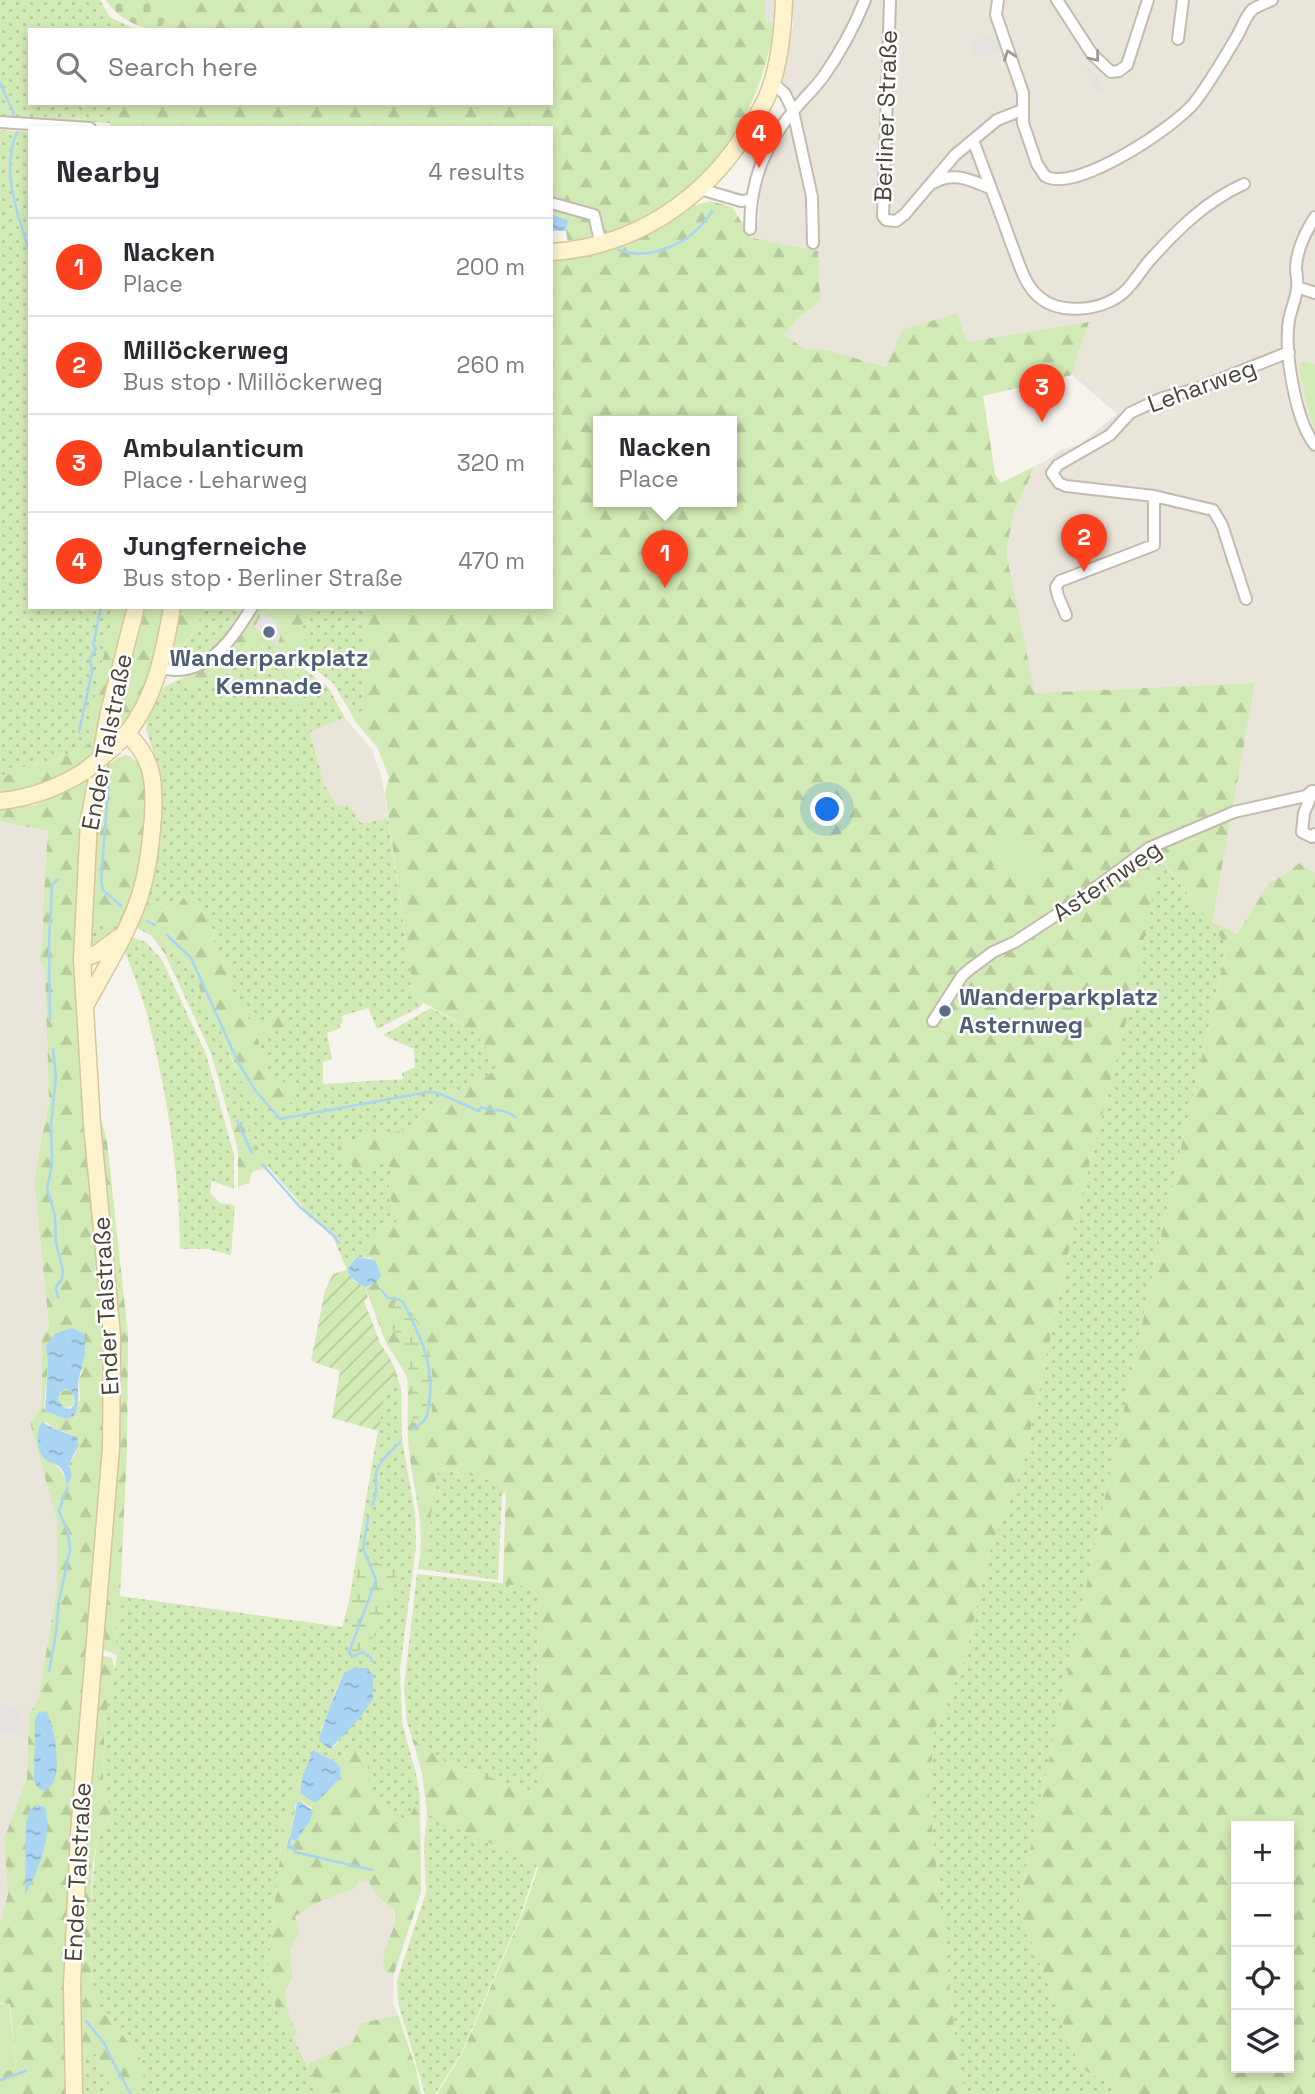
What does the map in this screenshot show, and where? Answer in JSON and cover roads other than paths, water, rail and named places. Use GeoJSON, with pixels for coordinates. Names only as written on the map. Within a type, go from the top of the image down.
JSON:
{"type":"FeatureCollection","features":[{"type":"Feature","properties":{"kind":"main road"},"geometry":{"type":"LineString","coordinates":[[553,252],[601,245],[650,225],[686,202],[700,188],[739,144],[764,104],[772,82],[783,24],[784,0]]}},
{"type":"Feature","properties":{"kind":"main road","name":"Ender Talstraße"},"geometry":{"type":"LineString","coordinates":[[74,2094],[72,1985],[79,1833],[111,1436],[112,1335],[92,1124],[82,959],[89,821],[109,712],[135,609]]}},
{"type":"Feature","properties":{"kind":"main road"},"geometry":{"type":"LineString","coordinates":[[0,801],[27,798],[66,783],[85,771],[121,740],[146,703],[160,668],[172,609]]}},
{"type":"Feature","properties":{"kind":"main road"},"geometry":{"type":"LineString","coordinates":[[84,1007],[125,931],[142,888],[151,847],[154,799],[149,763],[138,744],[121,740]]}},
{"type":"Feature","properties":{"kind":"main road"},"geometry":{"type":"LineString","coordinates":[[82,959],[98,953],[125,931]]}},
{"type":"Feature","properties":{"kind":"street","name":"Berliner Straße"},"geometry":{"type":"LineString","coordinates":[[750,229],[750,200],[758,168],[770,144],[793,111],[822,79],[865,0]]}},
{"type":"Feature","properties":{"kind":"street","name":"Berliner Straße"},"geometry":{"type":"LineString","coordinates":[[890,0],[883,216],[886,220],[896,221],[905,214],[955,155],[973,139],[997,120],[1022,110]]}},
{"type":"Feature","properties":{"kind":"street"},"geometry":{"type":"LineString","coordinates":[[998,0],[996,15],[1023,93],[1023,123],[1042,173],[1050,179],[1062,181],[1092,171],[1125,155],[1192,105],[1220,66],[1252,10],[1272,0]]}},
{"type":"Feature","properties":{"kind":"street"},"geometry":{"type":"LineString","coordinates":[[1057,0],[1092,54],[1111,72],[1119,71],[1127,65],[1147,0]]}},
{"type":"Feature","properties":{"kind":"street"},"geometry":{"type":"LineString","coordinates":[[1178,39],[1183,0]]}},
{"type":"Feature","properties":{"kind":"street"},"geometry":{"type":"LineString","coordinates":[[772,82],[785,94],[793,111],[812,197],[813,243]]}},
{"type":"Feature","properties":{"kind":"street"},"geometry":{"type":"LineString","coordinates":[[0,122],[60,126]]}},
{"type":"Feature","properties":{"kind":"street"},"geometry":{"type":"LineString","coordinates":[[973,139],[1026,279],[1035,294],[1068,309],[1096,307],[1123,293],[1158,251],[1193,216],[1221,194],[1244,184]]}},
{"type":"Feature","properties":{"kind":"street"},"geometry":{"type":"LineString","coordinates":[[929,185],[943,177],[962,176],[990,188]]}},
{"type":"Feature","properties":{"kind":"street"},"geometry":{"type":"LineString","coordinates":[[700,188],[741,201],[750,200]]}},
{"type":"Feature","properties":{"kind":"street"},"geometry":{"type":"LineString","coordinates":[[553,204],[594,215],[601,245]]}},
{"type":"Feature","properties":{"kind":"street"},"geometry":{"type":"LineString","coordinates":[[1315,217],[1307,230],[1296,264],[1297,287],[1289,321],[1289,352],[1299,408],[1315,444]]}},
{"type":"Feature","properties":{"kind":"street"},"geometry":{"type":"LineString","coordinates":[[1297,287],[1315,293]]}},
{"type":"Feature","properties":{"kind":"street","name":"Leharweg"},"geometry":{"type":"LineString","coordinates":[[1154,496],[1066,486],[1059,483],[1052,473],[1058,465],[1110,435],[1130,413],[1162,398],[1196,389],[1289,352]]}},
{"type":"Feature","properties":{"kind":"street"},"geometry":{"type":"LineString","coordinates":[[1066,615],[1056,587],[1060,581],[1154,545],[1154,496],[1213,510],[1217,514],[1246,599]]}},
{"type":"Feature","properties":{"kind":"street"},"geometry":{"type":"LineString","coordinates":[[160,668],[173,671],[190,669],[220,653],[251,609]]}},
{"type":"Feature","properties":{"kind":"street"},"geometry":{"type":"LineString","coordinates":[[1314,788],[1301,824],[1301,832],[1314,835]]}},
{"type":"Feature","properties":{"kind":"street","name":"Asternweg"},"geometry":{"type":"LineString","coordinates":[[933,1021],[962,976],[970,969],[1079,900],[1149,848],[1234,812],[1306,796],[1314,788]]}},
{"type":"Feature","properties":{"kind":"water"},"geometry":{"type":"Polygon","coordinates":[[[553,215],[568,220],[566,231],[553,231],[553,215]]]}},
{"type":"Feature","properties":{"kind":"water"},"geometry":{"type":"Polygon","coordinates":[[[357,1257],[375,1260],[381,1276],[375,1283],[365,1287],[350,1276],[347,1270],[357,1257]]]}},
{"type":"Feature","properties":{"kind":"water"},"geometry":{"type":"Polygon","coordinates":[[[72,1328],[83,1333],[84,1339],[85,1350],[77,1407],[73,1417],[66,1419],[45,1411],[48,1364],[46,1346],[55,1334],[72,1328]],[[66,1389],[60,1392],[58,1400],[64,1408],[70,1409],[75,1401],[66,1389]]]}},
{"type":"Feature","properties":{"kind":"water"},"geometry":{"type":"Polygon","coordinates":[[[42,1422],[77,1437],[78,1446],[69,1464],[72,1475],[67,1488],[60,1467],[47,1460],[40,1451],[38,1435],[42,1422]]]}},
{"type":"Feature","properties":{"kind":"water"},"geometry":{"type":"Polygon","coordinates":[[[355,1667],[365,1668],[373,1674],[373,1699],[360,1718],[330,1749],[319,1741],[320,1737],[345,1672],[355,1667]]]}},
{"type":"Feature","properties":{"kind":"water"},"geometry":{"type":"Polygon","coordinates":[[[46,1711],[54,1734],[57,1763],[54,1780],[45,1791],[38,1788],[34,1781],[35,1720],[38,1713],[46,1711]]]}},
{"type":"Feature","properties":{"kind":"water"},"geometry":{"type":"Polygon","coordinates":[[[313,1750],[337,1763],[341,1769],[339,1779],[317,1802],[300,1793],[303,1775],[313,1750]]]}},
{"type":"Feature","properties":{"kind":"water"},"geometry":{"type":"Polygon","coordinates":[[[297,1802],[313,1811],[310,1821],[296,1841],[290,1839],[297,1802]]]}},
{"type":"Feature","properties":{"kind":"water"},"geometry":{"type":"Polygon","coordinates":[[[36,1805],[45,1807],[46,1841],[25,1895],[26,1824],[29,1811],[36,1805]]]}},
{"type":"Feature","properties":{"kind":"waterway"},"geometry":{"type":"LineString","coordinates":[[0,83],[14,114]]}},
{"type":"Feature","properties":{"kind":"waterway"},"geometry":{"type":"LineString","coordinates":[[17,132],[12,147],[10,177],[28,247]]}},
{"type":"Feature","properties":{"kind":"waterway"},"geometry":{"type":"LineString","coordinates":[[619,250],[646,253],[672,246],[695,231],[712,211]]}},
{"type":"Feature","properties":{"kind":"waterway"},"geometry":{"type":"LineString","coordinates":[[79,732],[92,672],[90,658],[96,649],[93,645],[101,609]]}},
{"type":"Feature","properties":{"kind":"waterway"},"geometry":{"type":"LineString","coordinates":[[109,777],[101,881],[103,890],[121,906]]}},
{"type":"Feature","properties":{"kind":"waterway"},"geometry":{"type":"LineString","coordinates":[[50,1019],[49,943],[52,885],[58,879]]}},
{"type":"Feature","properties":{"kind":"waterway"},"geometry":{"type":"LineString","coordinates":[[147,921],[155,925]]}},
{"type":"Feature","properties":{"kind":"waterway"},"geometry":{"type":"LineString","coordinates":[[167,935],[191,958],[238,1062],[255,1090],[280,1119],[428,1092],[438,1093],[479,1111],[481,1107],[507,1112],[515,1117]]}},
{"type":"Feature","properties":{"kind":"waterway"},"geometry":{"type":"LineString","coordinates":[[53,1049],[56,1077],[51,1124],[52,1165],[47,1189],[55,1216],[56,1243],[63,1271],[62,1279],[56,1287],[58,1298]]}},
{"type":"Feature","properties":{"kind":"waterway"},"geometry":{"type":"LineString","coordinates":[[237,1121],[252,1153]]}},
{"type":"Feature","properties":{"kind":"waterway"},"geometry":{"type":"LineString","coordinates":[[263,1165],[300,1207],[339,1243]]}},
{"type":"Feature","properties":{"kind":"waterway"},"geometry":{"type":"LineString","coordinates":[[382,1291],[388,1298],[403,1302],[427,1358],[430,1382],[428,1412],[424,1420],[412,1430]]}},
{"type":"Feature","properties":{"kind":"waterway"},"geometry":{"type":"LineString","coordinates":[[372,1505],[376,1495],[379,1466],[400,1442]]}},
{"type":"Feature","properties":{"kind":"waterway"},"geometry":{"type":"LineString","coordinates":[[49,1671],[59,1601],[70,1550],[68,1533],[59,1511],[67,1488]]}},
{"type":"Feature","properties":{"kind":"waterway"},"geometry":{"type":"LineString","coordinates":[[368,1518],[363,1548],[376,1580],[349,1652],[352,1657],[363,1652],[372,1661]]}},
{"type":"Feature","properties":{"kind":"waterway"},"geometry":{"type":"LineString","coordinates":[[290,1839],[288,1848],[294,1846],[295,1852],[372,1870]]}},
{"type":"Feature","properties":{"kind":"waterway"},"geometry":{"type":"LineString","coordinates":[[86,2021],[104,2043],[131,2094]]}},
{"type":"Feature","properties":{"kind":"waterway"},"geometry":{"type":"LineString","coordinates":[[0,2080],[26,2071]]}},
{"type":"Feature","properties":{"kind":"place","name":"Jungferneiche"},"geometry":{"type":"Point","coordinates":[759,168]}},
{"type":"Feature","properties":{"kind":"place","name":"Ambulanticum"},"geometry":{"type":"Point","coordinates":[1042,422]}},
{"type":"Feature","properties":{"kind":"place","name":"Millöckerweg"},"geometry":{"type":"Point","coordinates":[1084,572]}},
{"type":"Feature","properties":{"kind":"place","name":"Nacken"},"geometry":{"type":"Point","coordinates":[665,588]}},
{"type":"Feature","properties":{"kind":"place","name":"Wanderparkplatz Kemnade"},"geometry":{"type":"Point","coordinates":[269,632]}},
{"type":"Feature","properties":{"kind":"place","name":"Wanderparkplatz Asternweg"},"geometry":{"type":"Point","coordinates":[945,1011]}}]}
